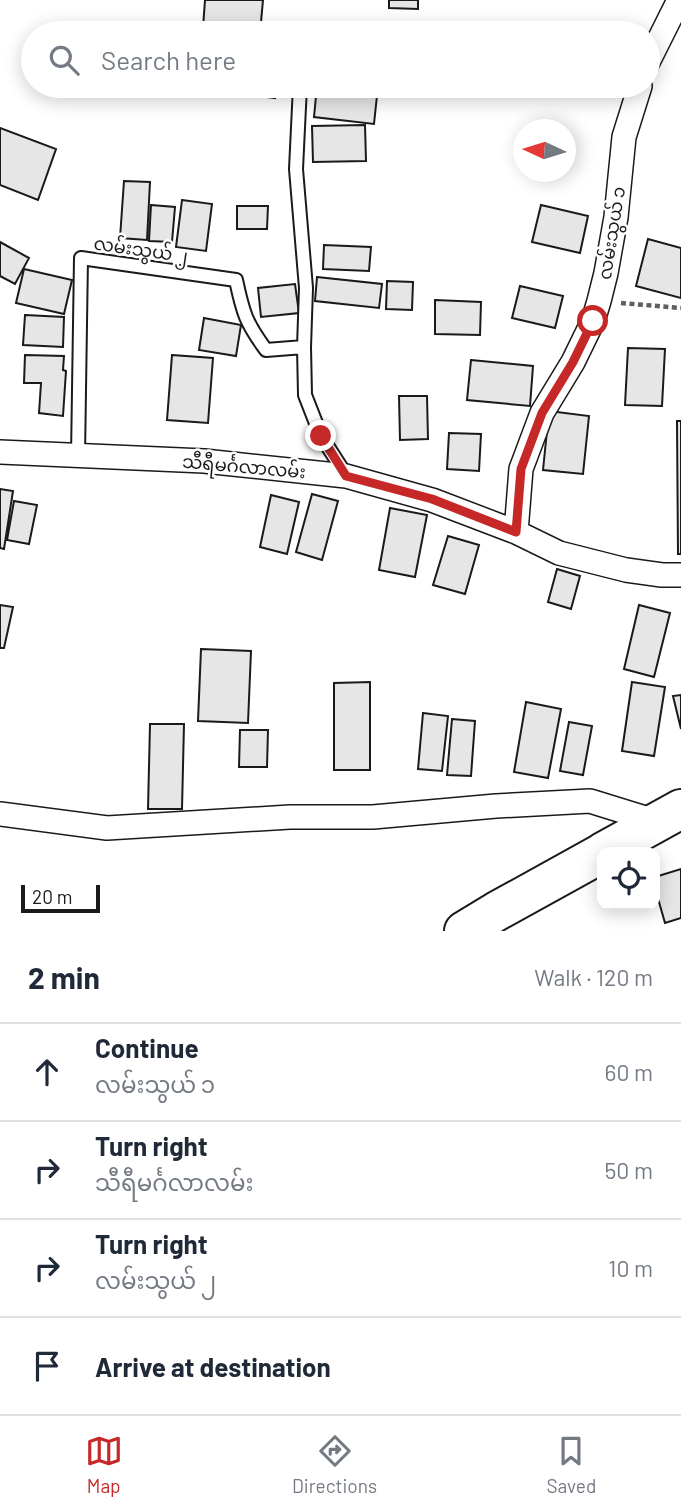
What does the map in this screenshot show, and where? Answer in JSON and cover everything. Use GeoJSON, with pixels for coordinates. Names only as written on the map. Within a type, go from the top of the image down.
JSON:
{"type":"FeatureCollection","features":[{"type":"Feature","properties":{"kind":"highway"},"geometry":{"type":"LineString","coordinates":[[612,847],[670,815]]}},
{"type":"Feature","properties":{"kind":"highway"},"geometry":{"type":"LineString","coordinates":[[464,931],[597,855]]}},
{"type":"Feature","properties":{"kind":"street"},"geometry":{"type":"LineString","coordinates":[[660,38],[679,0]]}},
{"type":"Feature","properties":{"kind":"street","name":"လမ်းသွယ် ၁"},"geometry":{"type":"LineString","coordinates":[[516,532],[521,469],[542,413],[573,362],[593,321],[599,301],[616,217],[624,137],[636,98]]}},
{"type":"Feature","properties":{"kind":"street","name":"သီရီမင်္ဂလာလမ်း"},"geometry":{"type":"LineString","coordinates":[[0,452],[204,461],[346,476],[432,499],[559,552],[626,570],[681,575]]}},
{"type":"Feature","properties":{"kind":"street"},"geometry":{"type":"LineString","coordinates":[[0,814],[107,828],[290,817],[373,817],[590,801],[670,815]]}},
{"type":"Feature","properties":{"kind":"lane"},"geometry":{"type":"LineString","coordinates":[[299,98],[296,169],[306,288],[305,395],[321,436],[346,476]]}},
{"type":"Feature","properties":{"kind":"lane","name":"လမ်းသွယ် ၂"},"geometry":{"type":"LineString","coordinates":[[78,456],[81,258],[236,280],[242,311],[251,330],[266,350],[304,347]]}},
{"type":"Feature","properties":{"kind":"path"},"geometry":{"type":"LineString","coordinates":[[599,301],[681,308]]}},
{"type":"Feature","properties":{"kind":"building"},"geometry":{"type":"Polygon","coordinates":[[[205,0],[263,0],[261,21],[204,21],[205,0]]]}},
{"type":"Feature","properties":{"kind":"building"},"geometry":{"type":"Polygon","coordinates":[[[389,0],[418,0],[418,9],[389,8],[389,0]]]}},
{"type":"Feature","properties":{"kind":"building"},"geometry":{"type":"Polygon","coordinates":[[[316,98],[377,98],[374,124],[314,117],[316,98]]]}},
{"type":"Feature","properties":{"kind":"building"},"geometry":{"type":"Polygon","coordinates":[[[365,125],[366,161],[313,162],[312,126],[365,125]]]}},
{"type":"Feature","properties":{"kind":"building"},"geometry":{"type":"Polygon","coordinates":[[[0,128],[56,149],[38,200],[0,185],[0,128]]]}},
{"type":"Feature","properties":{"kind":"building"},"geometry":{"type":"Polygon","coordinates":[[[124,181],[150,182],[147,240],[120,238],[124,181]]]}},
{"type":"Feature","properties":{"kind":"building"},"geometry":{"type":"Polygon","coordinates":[[[182,200],[212,204],[206,251],[176,247],[182,200]]]}},
{"type":"Feature","properties":{"kind":"building"},"geometry":{"type":"Polygon","coordinates":[[[151,205],[175,207],[172,242],[149,241],[151,205]]]}},
{"type":"Feature","properties":{"kind":"building"},"geometry":{"type":"Polygon","coordinates":[[[541,205],[588,216],[580,253],[532,242],[541,205]]]}},
{"type":"Feature","properties":{"kind":"building"},"geometry":{"type":"Polygon","coordinates":[[[237,206],[268,206],[267,229],[237,229],[237,206]]]}},
{"type":"Feature","properties":{"kind":"building"},"geometry":{"type":"Polygon","coordinates":[[[648,239],[681,248],[681,298],[636,286],[648,239]]]}},
{"type":"Feature","properties":{"kind":"building"},"geometry":{"type":"Polygon","coordinates":[[[0,242],[29,258],[15,284],[0,276],[0,242]]]}},
{"type":"Feature","properties":{"kind":"building"},"geometry":{"type":"Polygon","coordinates":[[[324,245],[371,247],[369,271],[323,269],[324,245]]]}},
{"type":"Feature","properties":{"kind":"building"},"geometry":{"type":"Polygon","coordinates":[[[24,269],[72,280],[64,314],[16,303],[24,269]]]}},
{"type":"Feature","properties":{"kind":"building"},"geometry":{"type":"Polygon","coordinates":[[[317,277],[382,284],[379,308],[315,301],[317,277]]]}},
{"type":"Feature","properties":{"kind":"building"},"geometry":{"type":"Polygon","coordinates":[[[387,281],[413,282],[412,310],[386,309],[387,281]]]}},
{"type":"Feature","properties":{"kind":"building"},"geometry":{"type":"Polygon","coordinates":[[[295,284],[299,313],[261,317],[258,288],[295,284]]]}},
{"type":"Feature","properties":{"kind":"building"},"geometry":{"type":"Polygon","coordinates":[[[520,286],[563,296],[555,328],[512,318],[520,286]]]}},
{"type":"Feature","properties":{"kind":"building"},"geometry":{"type":"Polygon","coordinates":[[[435,300],[481,302],[480,335],[435,334],[435,300]]]}},
{"type":"Feature","properties":{"kind":"building"},"geometry":{"type":"Polygon","coordinates":[[[25,315],[64,317],[63,347],[23,345],[25,315]]]}},
{"type":"Feature","properties":{"kind":"building"},"geometry":{"type":"Polygon","coordinates":[[[204,318],[241,325],[236,356],[199,350],[204,318]]]}},
{"type":"Feature","properties":{"kind":"building"},"geometry":{"type":"Polygon","coordinates":[[[628,348],[665,349],[662,406],[625,405],[628,348]]]}},
{"type":"Feature","properties":{"kind":"building"},"geometry":{"type":"Polygon","coordinates":[[[25,355],[64,356],[63,370],[66,371],[63,416],[39,413],[41,383],[24,383],[25,355]]]}},
{"type":"Feature","properties":{"kind":"building"},"geometry":{"type":"Polygon","coordinates":[[[172,355],[213,358],[208,423],[167,420],[172,355]]]}},
{"type":"Feature","properties":{"kind":"building"},"geometry":{"type":"Polygon","coordinates":[[[471,360],[533,366],[530,406],[467,400],[471,360]]]}},
{"type":"Feature","properties":{"kind":"building"},"geometry":{"type":"Polygon","coordinates":[[[399,396],[427,396],[428,439],[400,440],[399,396]]]}},
{"type":"Feature","properties":{"kind":"building"},"geometry":{"type":"Polygon","coordinates":[[[549,411],[589,416],[583,474],[543,470],[549,411]]]}},
{"type":"Feature","properties":{"kind":"building"},"geometry":{"type":"Polygon","coordinates":[[[677,421],[681,421],[681,554],[678,554],[677,421]]]}},
{"type":"Feature","properties":{"kind":"building"},"geometry":{"type":"Polygon","coordinates":[[[449,433],[481,434],[479,471],[447,469],[449,433]]]}},
{"type":"Feature","properties":{"kind":"building"},"geometry":{"type":"Polygon","coordinates":[[[0,489],[13,491],[4,549],[0,548],[0,489]]]}},
{"type":"Feature","properties":{"kind":"building"},"geometry":{"type":"Polygon","coordinates":[[[312,494],[338,501],[322,560],[296,552],[312,494]]]}},
{"type":"Feature","properties":{"kind":"building"},"geometry":{"type":"Polygon","coordinates":[[[271,495],[299,502],[287,554],[260,547],[271,495]]]}},
{"type":"Feature","properties":{"kind":"building"},"geometry":{"type":"Polygon","coordinates":[[[14,501],[37,505],[29,544],[7,540],[14,501]]]}},
{"type":"Feature","properties":{"kind":"building"},"geometry":{"type":"Polygon","coordinates":[[[390,508],[427,515],[415,577],[379,570],[390,508]]]}},
{"type":"Feature","properties":{"kind":"building"},"geometry":{"type":"Polygon","coordinates":[[[448,536],[479,545],[465,594],[433,585],[448,536]]]}},
{"type":"Feature","properties":{"kind":"building"},"geometry":{"type":"Polygon","coordinates":[[[557,569],[580,576],[571,609],[548,602],[557,569]]]}},
{"type":"Feature","properties":{"kind":"building"},"geometry":{"type":"Polygon","coordinates":[[[0,605],[13,607],[4,648],[0,648],[0,605]]]}},
{"type":"Feature","properties":{"kind":"building"},"geometry":{"type":"Polygon","coordinates":[[[639,605],[670,613],[654,677],[624,669],[639,605]]]}},
{"type":"Feature","properties":{"kind":"building"},"geometry":{"type":"Polygon","coordinates":[[[201,649],[251,651],[248,723],[198,721],[201,649]]]}},
{"type":"Feature","properties":{"kind":"building"},"geometry":{"type":"Polygon","coordinates":[[[370,682],[370,770],[334,770],[334,683],[370,682]]]}},
{"type":"Feature","properties":{"kind":"building"},"geometry":{"type":"Polygon","coordinates":[[[632,682],[665,687],[654,756],[622,751],[632,682]]]}},
{"type":"Feature","properties":{"kind":"building"},"geometry":{"type":"Polygon","coordinates":[[[681,695],[681,729],[673,696],[681,695]]]}},
{"type":"Feature","properties":{"kind":"building"},"geometry":{"type":"Polygon","coordinates":[[[526,702],[561,709],[548,778],[514,772],[526,702]]]}},
{"type":"Feature","properties":{"kind":"building"},"geometry":{"type":"Polygon","coordinates":[[[423,713],[448,716],[442,771],[418,769],[423,713]]]}},
{"type":"Feature","properties":{"kind":"building"},"geometry":{"type":"Polygon","coordinates":[[[452,719],[475,721],[471,776],[447,775],[452,719]]]}},
{"type":"Feature","properties":{"kind":"building"},"geometry":{"type":"Polygon","coordinates":[[[569,722],[592,726],[583,775],[560,771],[569,722]]]}},
{"type":"Feature","properties":{"kind":"building"},"geometry":{"type":"Polygon","coordinates":[[[150,724],[184,724],[182,809],[148,809],[150,724]]]}},
{"type":"Feature","properties":{"kind":"building"},"geometry":{"type":"Polygon","coordinates":[[[240,730],[268,730],[267,767],[239,767],[240,730]]]}},
{"type":"Feature","properties":{"kind":"building"},"geometry":{"type":"Polygon","coordinates":[[[681,869],[681,918],[665,923],[660,906],[660,875],[681,869]]]}},
{"type":"Feature","properties":{"kind":"route"},"geometry":{"type":"LineString","coordinates":[[321,436],[346,476],[432,499],[516,532],[521,469],[542,413],[573,362],[593,321]]}}]}
